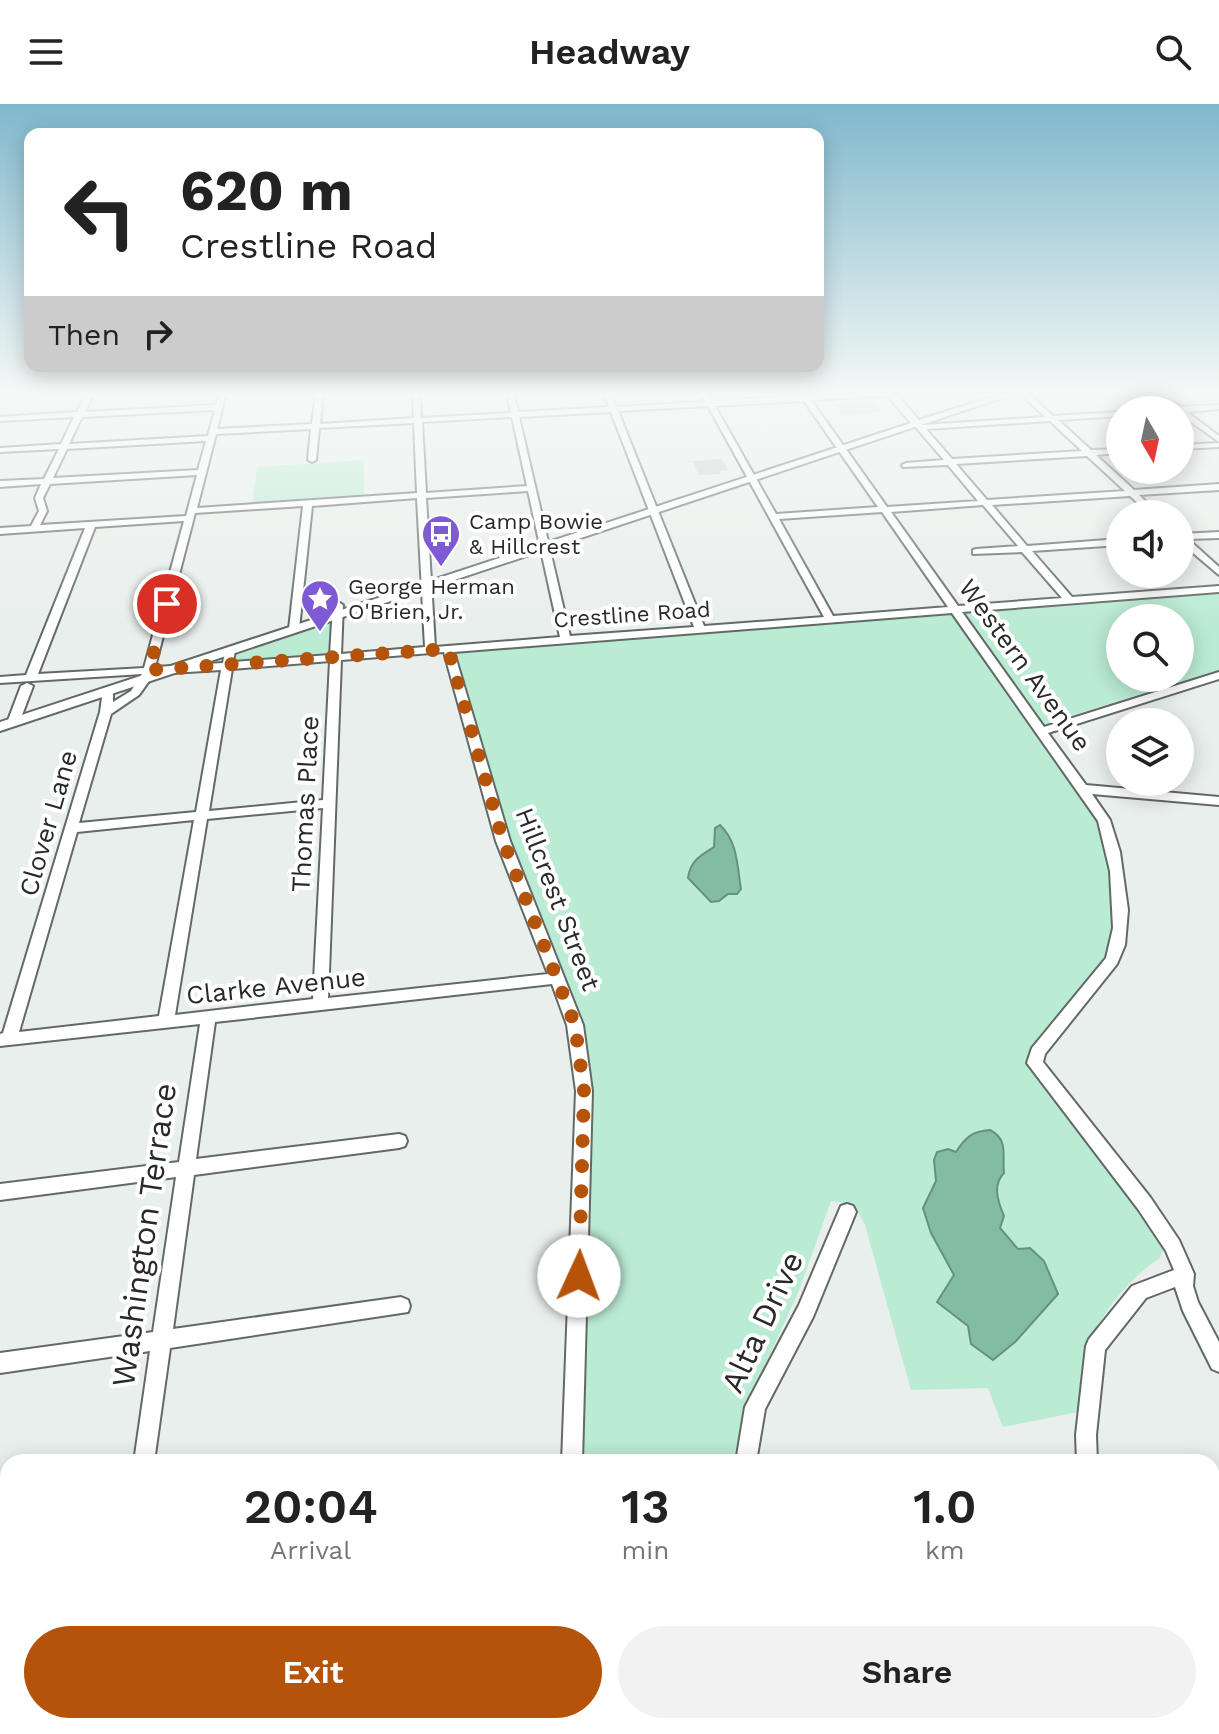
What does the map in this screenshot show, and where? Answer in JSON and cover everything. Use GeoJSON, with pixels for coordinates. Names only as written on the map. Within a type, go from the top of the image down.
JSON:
{"type":"FeatureCollection","features":[{"type":"Feature","properties":{"kind":"main road"},"geometry":{"type":"LineString","coordinates":[[8,719],[146,671],[768,469]]}},
{"type":"Feature","properties":{"kind":"main road"},"geometry":{"type":"LineString","coordinates":[[8,719],[109,690],[146,671],[170,671],[295,624]]}},
{"type":"Feature","properties":{"kind":"street"},"geometry":{"type":"LineString","coordinates":[[34,529],[43,511],[39,498],[53,469]]}},
{"type":"Feature","properties":{"kind":"street"},"geometry":{"type":"LineString","coordinates":[[106,712],[135,693],[146,671],[203,469]]}},
{"type":"Feature","properties":{"kind":"street"},"geometry":{"type":"LineString","coordinates":[[420,469],[430,650]]}},
{"type":"Feature","properties":{"kind":"street"},"geometry":{"type":"LineString","coordinates":[[528,469],[566,640]]}},
{"type":"Feature","properties":{"kind":"street"},"geometry":{"type":"LineString","coordinates":[[637,469],[700,629]]}},
{"type":"Feature","properties":{"kind":"street"},"geometry":{"type":"LineString","coordinates":[[746,469],[830,619]]}},
{"type":"Feature","properties":{"kind":"street","name":"Western Avenue"},"geometry":{"type":"LineString","coordinates":[[856,469],[1104,820],[1116,853],[1120,942],[1112,960],[1100,971],[1035,1058],[1039,1072],[1144,1203],[1173,1246],[1185,1274]]}},
{"type":"Feature","properties":{"kind":"street"},"geometry":{"type":"LineString","coordinates":[[957,469],[1070,601]]}},
{"type":"Feature","properties":{"kind":"street"},"geometry":{"type":"LineString","coordinates":[[1106,469],[1140,500]]}},
{"type":"Feature","properties":{"kind":"street"},"geometry":{"type":"LineString","coordinates":[[0,484],[202,472]]}},
{"type":"Feature","properties":{"kind":"street"},"geometry":{"type":"LineString","coordinates":[[772,517],[1219,487]]}},
{"type":"Feature","properties":{"kind":"street"},"geometry":{"type":"LineString","coordinates":[[0,531],[308,503],[533,488]]}},
{"type":"Feature","properties":{"kind":"street"},"geometry":{"type":"LineString","coordinates":[[295,624],[308,503]]}},
{"type":"Feature","properties":{"kind":"street"},"geometry":{"type":"LineString","coordinates":[[8,719],[29,681],[91,525]]}},
{"type":"Feature","properties":{"kind":"street"},"geometry":{"type":"LineString","coordinates":[[1194,536],[1219,535]]}},
{"type":"Feature","properties":{"kind":"street"},"geometry":{"type":"LineString","coordinates":[[976,552],[1106,543]]}},
{"type":"Feature","properties":{"kind":"street"},"geometry":{"type":"LineString","coordinates":[[1194,550],[1219,572]]}},
{"type":"Feature","properties":{"kind":"street","name":"Crestline Road"},"geometry":{"type":"LineString","coordinates":[[170,671],[1219,589]]}},
{"type":"Feature","properties":{"kind":"street","name":"Thomas Place"},"geometry":{"type":"LineString","coordinates":[[320,1005],[338,610]]}},
{"type":"Feature","properties":{"kind":"street","name":"Hillcrest Street"},"geometry":{"type":"LineString","coordinates":[[448,649],[503,841],[575,1025],[584,1091],[572,1454]]}},
{"type":"Feature","properties":{"kind":"street"},"geometry":{"type":"LineString","coordinates":[[166,1022],[199,815],[230,651]]}},
{"type":"Feature","properties":{"kind":"street"},"geometry":{"type":"LineString","coordinates":[[0,680],[29,681],[146,671]]}},
{"type":"Feature","properties":{"kind":"street"},"geometry":{"type":"LineString","coordinates":[[1042,731],[1219,675]]}},
{"type":"Feature","properties":{"kind":"street","name":"Clover Lane"},"geometry":{"type":"LineString","coordinates":[[4,1040],[106,712],[109,690]]}},
{"type":"Feature","properties":{"kind":"street"},"geometry":{"type":"LineString","coordinates":[[1084,789],[1219,801]]}},
{"type":"Feature","properties":{"kind":"street"},"geometry":{"type":"LineString","coordinates":[[71,828],[329,803]]}},
{"type":"Feature","properties":{"kind":"street","name":"Clarke Avenue"},"geometry":{"type":"LineString","coordinates":[[4,1040],[558,978]]}},
{"type":"Feature","properties":{"kind":"street","name":"Washington Terrace"},"geometry":{"type":"LineString","coordinates":[[145,1454],[208,1018]]}},
{"type":"Feature","properties":{"kind":"street"},"geometry":{"type":"LineString","coordinates":[[0,1192],[399,1141]]}},
{"type":"Feature","properties":{"kind":"street","name":"Alta Drive"},"geometry":{"type":"LineString","coordinates":[[747,1454],[755,1407],[806,1311],[847,1212]]}},
{"type":"Feature","properties":{"kind":"street"},"geometry":{"type":"LineString","coordinates":[[1087,1454],[1096,1346],[1139,1292],[1185,1274],[1184,1286],[1190,1305],[1219,1362]]}},
{"type":"Feature","properties":{"kind":"street"},"geometry":{"type":"LineString","coordinates":[[0,1363],[401,1306]]}},
{"type":"Feature","properties":{"kind":"shaded area"},"geometry":{"type":"Polygon","coordinates":[[[257,469],[364,469],[364,497],[252,505],[257,469]]]}},
{"type":"Feature","properties":{"kind":"shaded area"},"geometry":{"type":"Polygon","coordinates":[[[1219,592],[1219,670],[1194,678],[1194,604],[1106,604],[1106,692],[1148,692],[1034,727],[1101,825],[1110,852],[1115,937],[1103,959],[1033,1048],[1164,1246],[1160,1258],[1128,1285],[1095,1332],[1084,1360],[1078,1412],[1003,1427],[988,1388],[911,1390],[865,1225],[854,1204],[831,1201],[798,1293],[744,1411],[740,1454],[580,1454],[593,1092],[586,1036],[509,839],[454,652],[1219,592]]]}},
{"type":"Feature","properties":{"kind":"shaded area"},"geometry":{"type":"Polygon","coordinates":[[[335,619],[332,656],[192,666],[335,619]]]}},
{"type":"Feature","properties":{"kind":"shaded area"},"geometry":{"type":"Polygon","coordinates":[[[720,825],[734,847],[741,889],[737,894],[728,894],[719,901],[711,902],[688,878],[694,863],[714,847],[715,828],[720,825]]]}},
{"type":"Feature","properties":{"kind":"shaded area"},"geometry":{"type":"Polygon","coordinates":[[[990,1130],[1000,1138],[1003,1148],[1004,1173],[997,1188],[1004,1216],[1000,1228],[1018,1249],[1030,1248],[1044,1261],[1058,1294],[1015,1342],[993,1360],[971,1344],[968,1326],[937,1302],[954,1275],[931,1233],[923,1208],[936,1181],[934,1160],[937,1152],[948,1149],[956,1152],[970,1136],[990,1130]]]}},
{"type":"Feature","properties":{"kind":"building"},"geometry":{"type":"Polygon","coordinates":[[[696,469],[728,470],[719,471],[720,474],[699,475],[696,469]]]}},
{"type":"Feature","properties":{"kind":"place","name":"Camp Bowie & Hillcrest"},"geometry":{"type":"Point","coordinates":[441,568]}},
{"type":"Feature","properties":{"kind":"place","name":"George Herman O'Brien, Jr."},"geometry":{"type":"Point","coordinates":[320,633]}},
{"type":"Feature","properties":{"kind":"route"},"geometry":{"type":"LineString","coordinates":[[167,604],[149,670],[170,671],[448,649],[503,841],[575,1025],[584,1091],[579,1276]]}}]}
